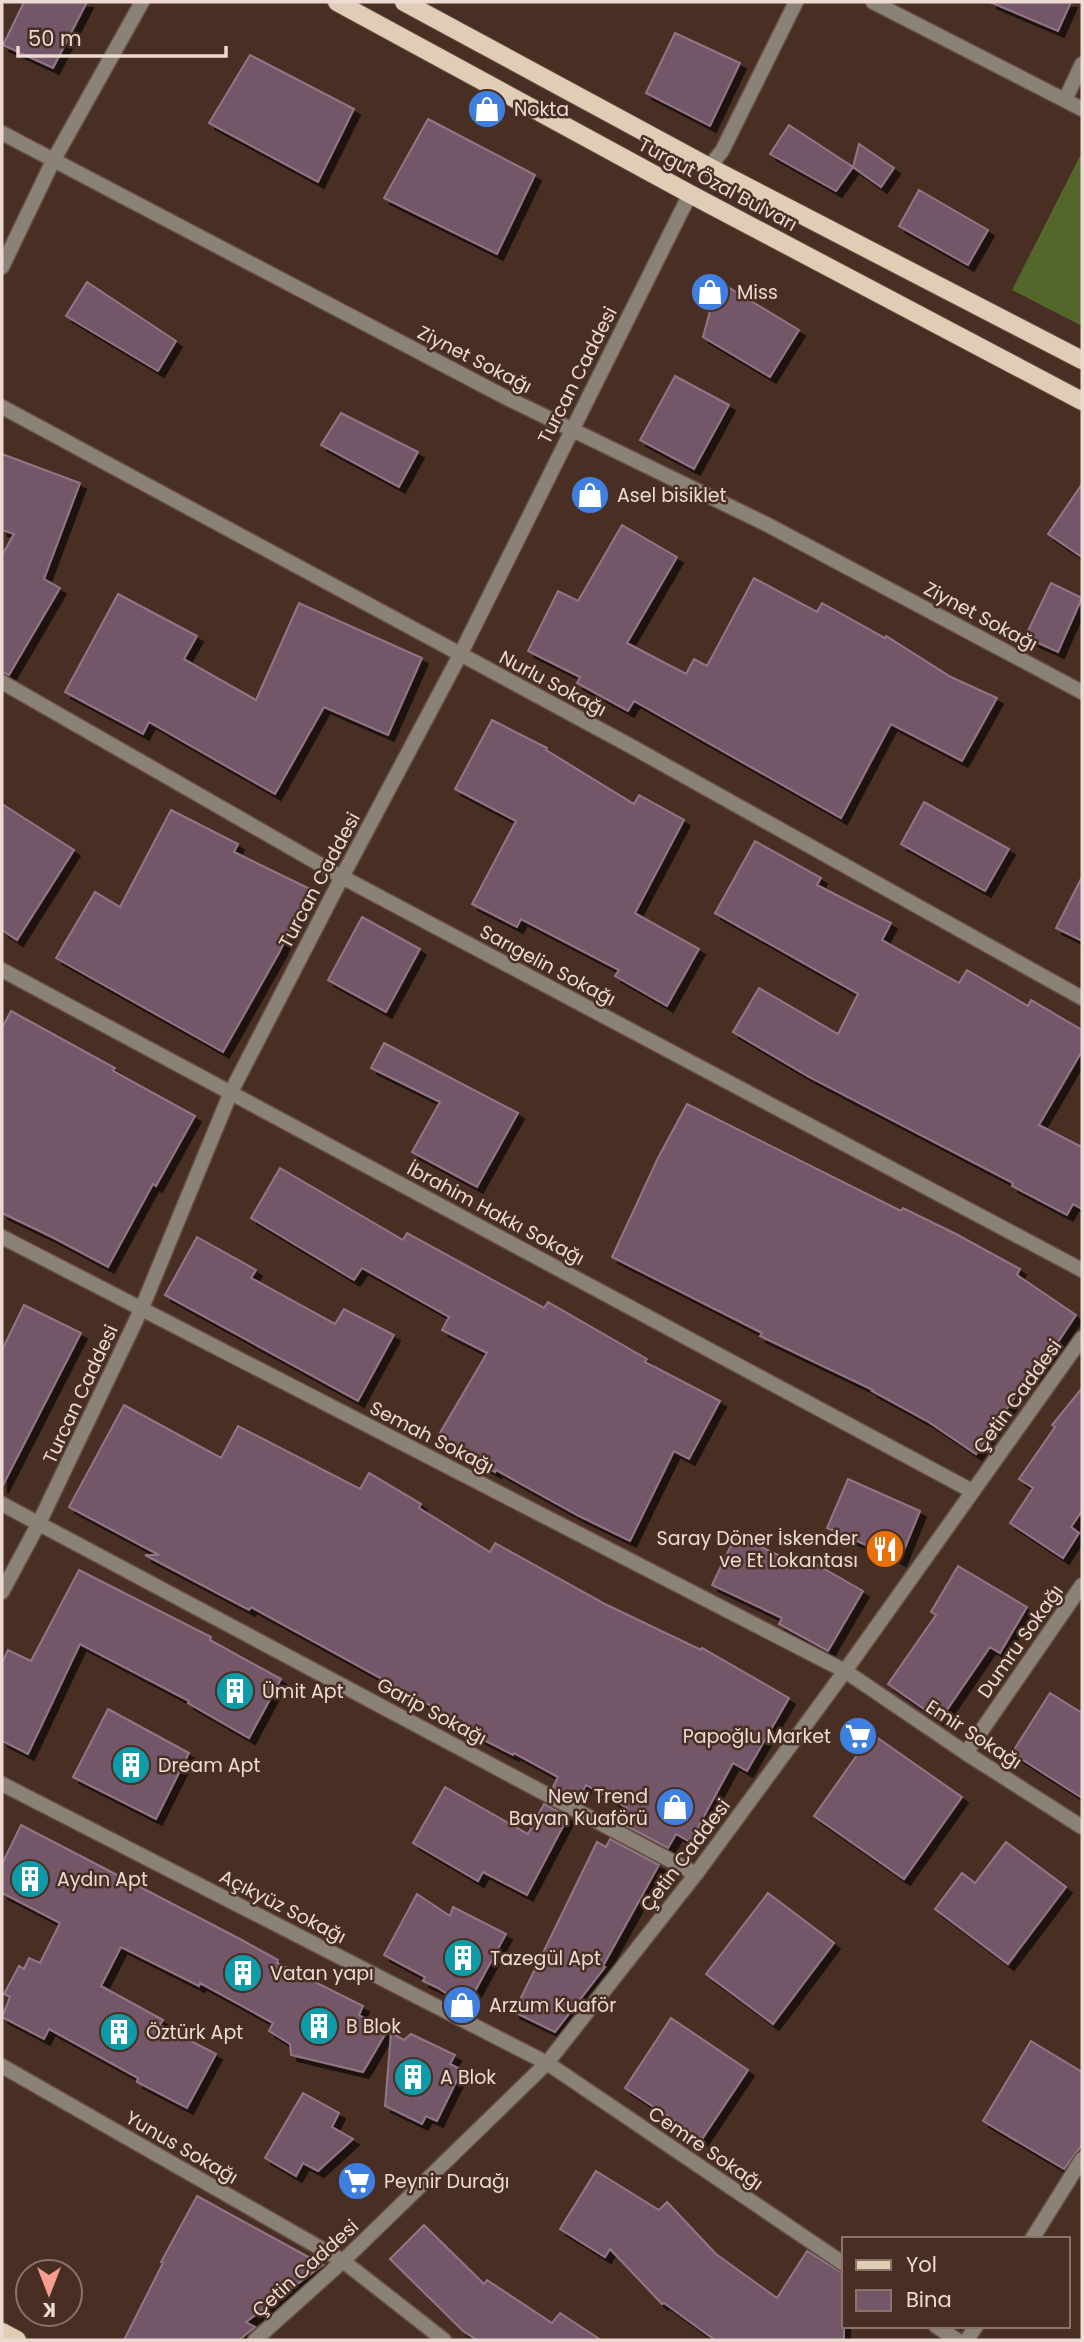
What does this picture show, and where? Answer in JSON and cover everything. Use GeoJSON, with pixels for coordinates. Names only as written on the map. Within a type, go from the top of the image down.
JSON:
{"type":"FeatureCollection","features":[{"type":"Feature","properties":{"kind":"main road","name":"Turgut Özal Bulvarı"},"geometry":{"type":"LineString","coordinates":[[337,2],[691,194],[1082,401]]}},
{"type":"Feature","properties":{"kind":"main road","name":"Turgut Özal Bulvarı"},"geometry":{"type":"LineString","coordinates":[[404,2],[709,167],[1082,360]]}},
{"type":"Feature","properties":{"kind":"main road"},"geometry":{"type":"LineString","coordinates":[[2,2332],[16,2340]]}},
{"type":"Feature","properties":{"kind":"street"},"geometry":{"type":"LineString","coordinates":[[2,267],[52,160],[142,2]]}},
{"type":"Feature","properties":{"kind":"street"},"geometry":{"type":"LineString","coordinates":[[709,167],[722,151],[796,2]]}},
{"type":"Feature","properties":{"kind":"street"},"geometry":{"type":"LineString","coordinates":[[873,2],[1082,109]]}},
{"type":"Feature","properties":{"kind":"street"},"geometry":{"type":"LineString","coordinates":[[1065,100],[1082,64]]}},
{"type":"Feature","properties":{"kind":"street","name":"Ziynet Sokağı"},"geometry":{"type":"LineString","coordinates":[[2,134],[493,391],[768,525],[1082,692]]}},
{"type":"Feature","properties":{"kind":"street","name":"Turcan Caddesi"},"geometry":{"type":"LineString","coordinates":[[2,1592],[39,1523],[141,1310],[231,1092],[341,877],[460,655],[691,194]]}},
{"type":"Feature","properties":{"kind":"street","name":"Nurlu Sokağı"},"geometry":{"type":"LineString","coordinates":[[2,407],[627,744],[1082,998]]}},
{"type":"Feature","properties":{"kind":"street","name":"Sarıgelin Sokağı"},"geometry":{"type":"LineString","coordinates":[[2,682],[341,877],[1082,1270]]}},
{"type":"Feature","properties":{"kind":"street","name":"İbrahim Hakkı Sokağı"},"geometry":{"type":"LineString","coordinates":[[2,970],[972,1491]]}},
{"type":"Feature","properties":{"kind":"street","name":"Semah Sokağı"},"geometry":{"type":"LineString","coordinates":[[2,1237],[845,1671]]}},
{"type":"Feature","properties":{"kind":"street","name":"Çetin Caddesi"},"geometry":{"type":"LineString","coordinates":[[255,2340],[343,2261],[547,2063],[696,1874],[845,1671],[1082,1338]]}},
{"type":"Feature","properties":{"kind":"street","name":"Garip Sokağı"},"geometry":{"type":"LineString","coordinates":[[2,1504],[696,1874]]}},
{"type":"Feature","properties":{"kind":"street","name":"Dumru Sokağı"},"geometry":{"type":"LineString","coordinates":[[966,1753],[1082,1585]]}},
{"type":"Feature","properties":{"kind":"street","name":"Emir Sokağı"},"geometry":{"type":"LineString","coordinates":[[845,1671],[1082,1827]]}},
{"type":"Feature","properties":{"kind":"street","name":"Açıkyüz Sokağı"},"geometry":{"type":"LineString","coordinates":[[2,1784],[547,2063]]}},
{"type":"Feature","properties":{"kind":"street","name":"Cemre Sokağı"},"geometry":{"type":"LineString","coordinates":[[547,2063],[842,2263]]}},
{"type":"Feature","properties":{"kind":"street","name":"Yunus Sokağı"},"geometry":{"type":"LineString","coordinates":[[2,2066],[343,2261],[444,2340]]}},
{"type":"Feature","properties":{"kind":"street"},"geometry":{"type":"LineString","coordinates":[[1033,2237],[1082,2159]]}},
{"type":"Feature","properties":{"kind":"street"},"geometry":{"type":"LineString","coordinates":[[939,2328],[957,2340]]}},
{"type":"Feature","properties":{"kind":"green space"},"geometry":{"type":"Polygon","coordinates":[[[1082,152],[1082,326],[1012,290],[1082,152]]]}},
{"type":"Feature","properties":{"kind":"building"},"geometry":{"type":"Polygon","coordinates":[[[24,2],[87,2],[53,68],[3,45],[24,2]]]}},
{"type":"Feature","properties":{"kind":"building"},"geometry":{"type":"Polygon","coordinates":[[[990,2],[1071,2],[1058,31],[990,2]]]}},
{"type":"Feature","properties":{"kind":"building"},"geometry":{"type":"Polygon","coordinates":[[[675,33],[740,63],[710,126],[646,93],[675,33]]]}},
{"type":"Feature","properties":{"kind":"building"},"geometry":{"type":"Polygon","coordinates":[[[250,55],[354,109],[318,182],[209,123],[250,55]]]}},
{"type":"Feature","properties":{"kind":"building"},"geometry":{"type":"Polygon","coordinates":[[[428,119],[535,175],[497,254],[384,198],[428,119]]]}},
{"type":"Feature","properties":{"kind":"building"},"geometry":{"type":"Polygon","coordinates":[[[789,125],[853,167],[836,191],[770,154],[789,125]]]}},
{"type":"Feature","properties":{"kind":"building"},"geometry":{"type":"Polygon","coordinates":[[[859,144],[894,168],[881,187],[853,167],[859,144]]]}},
{"type":"Feature","properties":{"kind":"building"},"geometry":{"type":"Polygon","coordinates":[[[919,190],[988,230],[968,265],[899,226],[919,190]]]}},
{"type":"Feature","properties":{"kind":"building"},"geometry":{"type":"Polygon","coordinates":[[[718,281],[799,330],[770,377],[703,337],[718,281]]]}},
{"type":"Feature","properties":{"kind":"building"},"geometry":{"type":"Polygon","coordinates":[[[87,282],[176,341],[158,371],[66,316],[87,282]]]}},
{"type":"Feature","properties":{"kind":"building"},"geometry":{"type":"Polygon","coordinates":[[[675,376],[729,405],[694,469],[640,440],[675,376]]]}},
{"type":"Feature","properties":{"kind":"building"},"geometry":{"type":"Polygon","coordinates":[[[341,413],[418,452],[399,487],[321,445],[341,413]]]}},
{"type":"Feature","properties":{"kind":"building"},"geometry":{"type":"Polygon","coordinates":[[[2,454],[80,483],[44,579],[60,588],[9,675],[2,672],[2,555],[14,534],[2,530],[2,454]]]}},
{"type":"Feature","properties":{"kind":"building"},"geometry":{"type":"Polygon","coordinates":[[[1082,484],[1082,557],[1048,534],[1082,484]]]}},
{"type":"Feature","properties":{"kind":"building"},"geometry":{"type":"Polygon","coordinates":[[[622,525],[677,557],[627,643],[686,674],[694,659],[707,666],[754,578],[817,612],[822,603],[885,638],[886,636],[951,677],[997,698],[962,761],[891,724],[841,818],[634,701],[628,711],[577,683],[580,677],[528,651],[558,591],[578,601],[622,525]]]}},
{"type":"Feature","properties":{"kind":"building"},"geometry":{"type":"Polygon","coordinates":[[[1051,583],[1082,598],[1058,652],[1025,637],[1051,583]]]}},
{"type":"Feature","properties":{"kind":"building"},"geometry":{"type":"Polygon","coordinates":[[[118,594],[197,636],[184,659],[256,700],[299,603],[422,658],[388,735],[324,707],[275,794],[149,722],[143,734],[65,692],[118,594]]]}},
{"type":"Feature","properties":{"kind":"building"},"geometry":{"type":"Polygon","coordinates":[[[492,720],[547,748],[546,750],[634,804],[639,795],[684,820],[635,913],[699,949],[667,1006],[615,976],[619,970],[521,919],[517,927],[472,904],[516,821],[455,789],[492,720]]]}},
{"type":"Feature","properties":{"kind":"building"},"geometry":{"type":"Polygon","coordinates":[[[924,802],[1009,849],[985,891],[901,844],[924,802]]]}},
{"type":"Feature","properties":{"kind":"building"},"geometry":{"type":"Polygon","coordinates":[[[2,804],[74,850],[17,940],[2,930],[2,804]]]}},
{"type":"Feature","properties":{"kind":"building"},"geometry":{"type":"Polygon","coordinates":[[[171,810],[238,844],[234,852],[310,889],[280,951],[223,1052],[56,958],[95,892],[120,907],[171,810]]]}},
{"type":"Feature","properties":{"kind":"building"},"geometry":{"type":"Polygon","coordinates":[[[755,841],[821,878],[817,885],[891,923],[882,940],[959,983],[967,970],[1028,1006],[1031,1000],[1082,1030],[1082,1051],[1039,1125],[1082,1147],[1082,1209],[1073,1204],[1067,1215],[1012,1186],[1013,1183],[809,1077],[733,1032],[759,988],[838,1034],[858,994],[715,913],[755,841]]]}},
{"type":"Feature","properties":{"kind":"building"},"geometry":{"type":"Polygon","coordinates":[[[1082,877],[1082,941],[1056,928],[1082,877]]]}},
{"type":"Feature","properties":{"kind":"building"},"geometry":{"type":"Polygon","coordinates":[[[362,917],[420,949],[386,1012],[328,980],[362,917]]]}},
{"type":"Feature","properties":{"kind":"building"},"geometry":{"type":"Polygon","coordinates":[[[11,1011],[195,1116],[156,1186],[153,1184],[108,1267],[2,1213],[2,1028],[11,1011]]]}},
{"type":"Feature","properties":{"kind":"building"},"geometry":{"type":"Polygon","coordinates":[[[384,1043],[518,1113],[477,1187],[412,1152],[440,1102],[371,1068],[384,1043]]]}},
{"type":"Feature","properties":{"kind":"building"},"geometry":{"type":"Polygon","coordinates":[[[687,1104],[901,1211],[903,1208],[956,1234],[1020,1269],[1017,1275],[1076,1315],[1034,1378],[1030,1375],[976,1454],[927,1421],[873,1390],[760,1336],[762,1333],[612,1257],[658,1158],[687,1104]]]}},
{"type":"Feature","properties":{"kind":"building"},"geometry":{"type":"Polygon","coordinates":[[[280,1168],[403,1240],[407,1233],[544,1308],[548,1302],[647,1359],[645,1362],[720,1401],[689,1459],[674,1451],[630,1541],[496,1470],[495,1472],[437,1438],[487,1353],[442,1330],[449,1317],[362,1268],[354,1280],[251,1218],[280,1168]]]}},
{"type":"Feature","properties":{"kind":"building"},"geometry":{"type":"Polygon","coordinates":[[[197,1237],[256,1270],[251,1278],[335,1324],[344,1309],[394,1335],[358,1401],[165,1295],[197,1237]]]}},
{"type":"Feature","properties":{"kind":"building"},"geometry":{"type":"Polygon","coordinates":[[[24,1305],[81,1333],[2,1487],[2,1350],[24,1305]]]}},
{"type":"Feature","properties":{"kind":"building"},"geometry":{"type":"Polygon","coordinates":[[[1082,1388],[1082,1511],[1071,1527],[1079,1533],[1063,1558],[1010,1523],[1033,1488],[1019,1479],[1055,1427],[1052,1425],[1082,1388]]]}},
{"type":"Feature","properties":{"kind":"building"},"geometry":{"type":"Polygon","coordinates":[[[124,1405],[221,1458],[238,1426],[360,1489],[369,1473],[421,1504],[419,1508],[490,1552],[495,1543],[607,1605],[701,1650],[702,1648],[789,1698],[747,1771],[733,1763],[690,1842],[676,1834],[668,1848],[619,1822],[627,1808],[586,1785],[578,1800],[553,1787],[558,1777],[464,1730],[466,1725],[251,1607],[249,1610],[145,1555],[159,1555],[69,1507],[124,1405]]]}},
{"type":"Feature","properties":{"kind":"building"},"geometry":{"type":"Polygon","coordinates":[[[848,1479],[920,1511],[900,1560],[827,1528],[848,1479]]]}},
{"type":"Feature","properties":{"kind":"building"},"geometry":{"type":"Polygon","coordinates":[[[736,1535],[810,1570],[814,1563],[863,1591],[828,1651],[779,1624],[782,1618],[712,1585],[736,1535]]]}},
{"type":"Feature","properties":{"kind":"building"},"geometry":{"type":"Polygon","coordinates":[[[958,1566],[1027,1607],[1000,1653],[990,1647],[940,1720],[888,1684],[936,1615],[931,1612],[958,1566]]]}},
{"type":"Feature","properties":{"kind":"building"},"geometry":{"type":"Polygon","coordinates":[[[79,1570],[211,1637],[210,1640],[281,1679],[249,1738],[188,1703],[189,1701],[80,1644],[28,1754],[2,1741],[2,1663],[8,1650],[31,1661],[79,1570]]]}},
{"type":"Feature","properties":{"kind":"building"},"geometry":{"type":"Polygon","coordinates":[[[1050,1693],[1082,1713],[1082,1798],[1012,1753],[1050,1693]]]}},
{"type":"Feature","properties":{"kind":"building","name":"Dream Apt"},"geometry":{"type":"Polygon","coordinates":[[[108,1709],[189,1753],[156,1819],[73,1777],[108,1709]]]}},
{"type":"Feature","properties":{"kind":"building"},"geometry":{"type":"Polygon","coordinates":[[[872,1734],[962,1797],[904,1879],[814,1816],[872,1734]]]}},
{"type":"Feature","properties":{"kind":"building"},"geometry":{"type":"Polygon","coordinates":[[[445,1787],[528,1834],[544,1804],[568,1817],[527,1895],[483,1872],[478,1881],[413,1843],[445,1787]]]}},
{"type":"Feature","properties":{"kind":"building"},"geometry":{"type":"Polygon","coordinates":[[[21,1825],[240,1939],[278,1960],[277,1963],[363,2006],[359,2015],[387,2031],[363,2072],[291,2055],[290,2044],[269,2031],[273,2023],[200,1983],[199,1986],[121,1947],[101,1986],[163,2020],[160,2025],[216,2054],[187,2108],[137,2082],[138,2078],[49,2029],[44,2039],[2,2017],[10,1997],[4,1994],[19,1966],[24,1969],[29,1958],[40,1963],[60,1923],[2,1893],[2,1864],[21,1825]]]}},
{"type":"Feature","properties":{"kind":"building"},"geometry":{"type":"Polygon","coordinates":[[[610,1839],[659,1865],[603,1966],[605,1967],[555,2032],[514,2012],[597,1842],[606,1847],[610,1839]]]}},
{"type":"Feature","properties":{"kind":"building"},"geometry":{"type":"Polygon","coordinates":[[[1006,1842],[1066,1887],[1008,1964],[935,1909],[962,1873],[975,1883],[1006,1842]]]}},
{"type":"Feature","properties":{"kind":"building"},"geometry":{"type":"Polygon","coordinates":[[[768,1893],[834,1943],[773,2024],[706,1974],[768,1893]]]}},
{"type":"Feature","properties":{"kind":"building","name":"Tazegül Apt"},"geometry":{"type":"Polygon","coordinates":[[[417,1894],[450,1916],[453,1907],[506,1934],[467,2006],[423,1981],[425,1977],[384,1955],[417,1894]]]}},
{"type":"Feature","properties":{"kind":"building"},"geometry":{"type":"Polygon","coordinates":[[[671,2018],[748,2070],[702,2139],[625,2088],[671,2018]]]}},
{"type":"Feature","properties":{"kind":"building","name":"A Blok"},"geometry":{"type":"Polygon","coordinates":[[[391,2033],[404,2040],[411,2034],[455,2055],[450,2064],[462,2070],[437,2121],[426,2116],[422,2124],[385,2106],[391,2033]]]}},
{"type":"Feature","properties":{"kind":"building"},"geometry":{"type":"Polygon","coordinates":[[[1031,2041],[1082,2072],[1082,2145],[1064,2169],[983,2121],[1031,2041]]]}},
{"type":"Feature","properties":{"kind":"building"},"geometry":{"type":"Polygon","coordinates":[[[303,2093],[339,2113],[332,2127],[353,2139],[318,2171],[303,2163],[296,2176],[265,2158],[303,2093]]]}},
{"type":"Feature","properties":{"kind":"building"},"geometry":{"type":"Polygon","coordinates":[[[596,2171],[659,2210],[667,2202],[716,2254],[777,2298],[807,2251],[842,2273],[844,2340],[715,2340],[662,2304],[610,2249],[605,2257],[560,2229],[596,2171]]]}},
{"type":"Feature","properties":{"kind":"building"},"geometry":{"type":"Polygon","coordinates":[[[197,2196],[323,2265],[246,2322],[255,2327],[239,2340],[124,2340],[163,2263],[161,2262],[197,2196]]]}},
{"type":"Feature","properties":{"kind":"building"},"geometry":{"type":"Polygon","coordinates":[[[424,2225],[484,2284],[487,2280],[552,2323],[560,2313],[601,2340],[477,2340],[463,2331],[390,2259],[424,2225]]]}},
{"type":"Feature","properties":{"kind":"place","name":"Nokta"},"geometry":{"type":"Point","coordinates":[487,109]}},
{"type":"Feature","properties":{"kind":"place","name":"Miss"},"geometry":{"type":"Point","coordinates":[710,292]}},
{"type":"Feature","properties":{"kind":"place","name":"Asel bisiklet"},"geometry":{"type":"Point","coordinates":[590,495]}},
{"type":"Feature","properties":{"kind":"place","name":"Saray Döner İskender ve Et Lokantası"},"geometry":{"type":"Point","coordinates":[885,1549]}},
{"type":"Feature","properties":{"kind":"place","name":"Ümit Apt"},"geometry":{"type":"Point","coordinates":[235,1691]}},
{"type":"Feature","properties":{"kind":"place","name":"Papoğlu Market"},"geometry":{"type":"Point","coordinates":[858,1736]}},
{"type":"Feature","properties":{"kind":"place","name":"Dream Apt"},"geometry":{"type":"Point","coordinates":[131,1765]}},
{"type":"Feature","properties":{"kind":"place","name":"New Trend Bayan Kuaförü"},"geometry":{"type":"Point","coordinates":[675,1807]}},
{"type":"Feature","properties":{"kind":"place","name":"Aydın Apt"},"geometry":{"type":"Point","coordinates":[30,1879]}},
{"type":"Feature","properties":{"kind":"place","name":"Tazegül Apt"},"geometry":{"type":"Point","coordinates":[463,1958]}},
{"type":"Feature","properties":{"kind":"place","name":"Vatan yapı"},"geometry":{"type":"Point","coordinates":[243,1973]}},
{"type":"Feature","properties":{"kind":"place","name":"Arzum Kuaför"},"geometry":{"type":"Point","coordinates":[462,2005]}},
{"type":"Feature","properties":{"kind":"place","name":"B Blok"},"geometry":{"type":"Point","coordinates":[319,2026]}},
{"type":"Feature","properties":{"kind":"place","name":"Öztürk Apt"},"geometry":{"type":"Point","coordinates":[119,2032]}},
{"type":"Feature","properties":{"kind":"place","name":"A Blok"},"geometry":{"type":"Point","coordinates":[413,2077]}},
{"type":"Feature","properties":{"kind":"place","name":"Peynir Durağı"},"geometry":{"type":"Point","coordinates":[357,2181]}}]}
